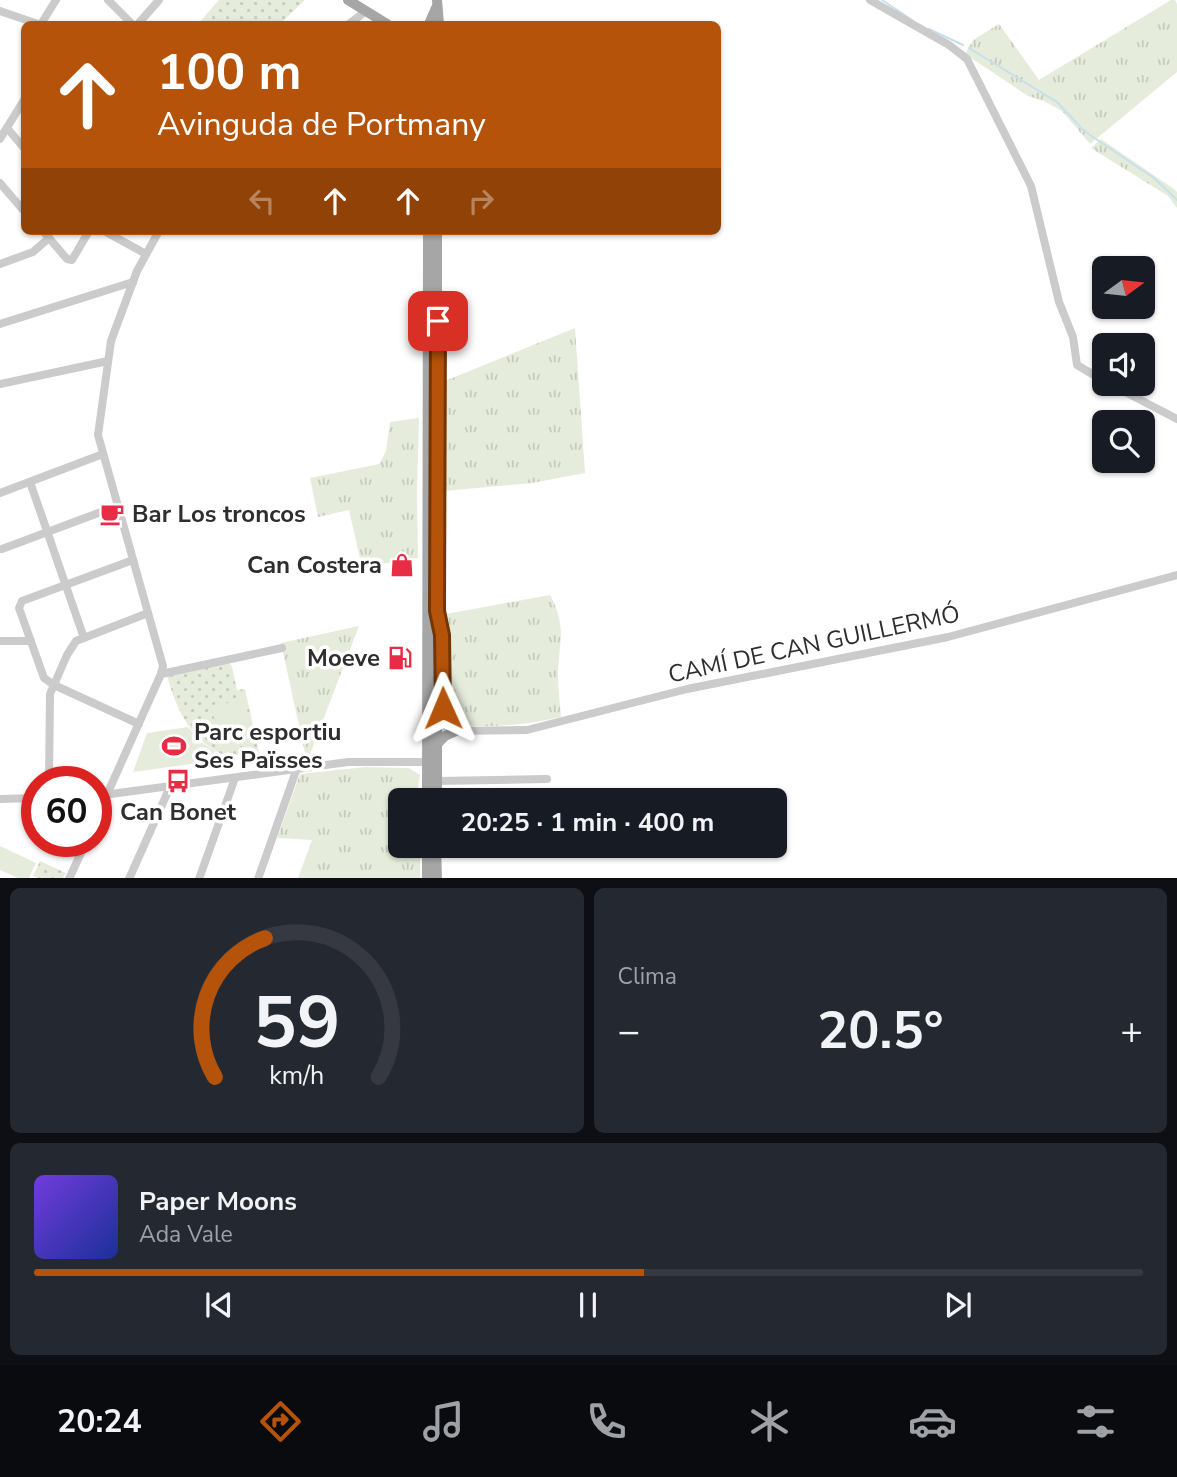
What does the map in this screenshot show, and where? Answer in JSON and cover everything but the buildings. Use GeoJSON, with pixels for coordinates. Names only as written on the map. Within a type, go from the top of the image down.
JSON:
{"type":"FeatureCollection","features":[{"type":"Feature","properties":{"kind":"main road"},"geometry":{"type":"LineString","coordinates":[[348,0],[382,21]]}},
{"type":"Feature","properties":{"kind":"main road"},"geometry":{"type":"LineString","coordinates":[[430,21],[437,2]]}},
{"type":"Feature","properties":{"kind":"main road"},"geometry":{"type":"LineString","coordinates":[[437,2],[439,21]]}},
{"type":"Feature","properties":{"kind":"main road"},"geometry":{"type":"LineString","coordinates":[[427,788],[428,235]]}},
{"type":"Feature","properties":{"kind":"main road"},"geometry":{"type":"LineString","coordinates":[[437,788],[438,235]]}},
{"type":"Feature","properties":{"kind":"main road"},"geometry":{"type":"LineString","coordinates":[[437,611],[442,635],[443,715],[456,731],[437,744]]}},
{"type":"Feature","properties":{"kind":"main road"},"geometry":{"type":"LineString","coordinates":[[427,858],[427,878]]}},
{"type":"Feature","properties":{"kind":"main road"},"geometry":{"type":"LineString","coordinates":[[436,858],[436,878]]}},
{"type":"Feature","properties":{"kind":"street"},"geometry":{"type":"LineString","coordinates":[[41,21],[56,0]]}},
{"type":"Feature","properties":{"kind":"street"},"geometry":{"type":"LineString","coordinates":[[108,0],[129,21]]}},
{"type":"Feature","properties":{"kind":"street"},"geometry":{"type":"LineString","coordinates":[[141,21],[159,0]]}},
{"type":"Feature","properties":{"kind":"street"},"geometry":{"type":"LineString","coordinates":[[870,0],[956,50],[971,66],[1031,186],[1059,302],[1073,337],[1077,365],[1092,374]]}},
{"type":"Feature","properties":{"kind":"street"},"geometry":{"type":"LineString","coordinates":[[0,11],[30,21]]}},
{"type":"Feature","properties":{"kind":"street"},"geometry":{"type":"LineString","coordinates":[[353,21],[366,11]]}},
{"type":"Feature","properties":{"kind":"street"},"geometry":{"type":"LineString","coordinates":[[0,138],[21,105]]}},
{"type":"Feature","properties":{"kind":"street"},"geometry":{"type":"LineString","coordinates":[[7,128],[21,144]]}},
{"type":"Feature","properties":{"kind":"street"},"geometry":{"type":"LineString","coordinates":[[0,183],[21,208]]}},
{"type":"Feature","properties":{"kind":"street"},"geometry":{"type":"LineString","coordinates":[[0,264],[33,252],[45,235]]}},
{"type":"Feature","properties":{"kind":"street"},"geometry":{"type":"LineString","coordinates":[[47,235],[67,259],[72,260],[87,235]]}},
{"type":"Feature","properties":{"kind":"street"},"geometry":{"type":"LineString","coordinates":[[111,235],[146,254]]}},
{"type":"Feature","properties":{"kind":"street"},"geometry":{"type":"LineString","coordinates":[[112,785],[163,666],[98,435],[111,341],[133,282],[157,235]]}},
{"type":"Feature","properties":{"kind":"street"},"geometry":{"type":"LineString","coordinates":[[0,324],[133,282]]}},
{"type":"Feature","properties":{"kind":"street"},"geometry":{"type":"LineString","coordinates":[[0,384],[108,361]]}},
{"type":"Feature","properties":{"kind":"street"},"geometry":{"type":"LineString","coordinates":[[1133,396],[1177,419]]}},
{"type":"Feature","properties":{"kind":"street"},"geometry":{"type":"LineString","coordinates":[[0,493],[103,454]]}},
{"type":"Feature","properties":{"kind":"street"},"geometry":{"type":"LineString","coordinates":[[30,482],[84,638]]}},
{"type":"Feature","properties":{"kind":"street"},"geometry":{"type":"LineString","coordinates":[[2,549],[117,506]]}},
{"type":"Feature","properties":{"kind":"street"},"geometry":{"type":"LineString","coordinates":[[132,560],[22,601],[19,608],[44,678],[139,724]]}},
{"type":"Feature","properties":{"kind":"street","name":"CAMÍ DE CAN GUILLERMÓ"},"geometry":{"type":"LineString","coordinates":[[456,731],[527,730],[687,689],[948,637],[1177,575]]}},
{"type":"Feature","properties":{"kind":"street"},"geometry":{"type":"LineString","coordinates":[[49,766],[50,694],[76,641],[148,613]]}},
{"type":"Feature","properties":{"kind":"street"},"geometry":{"type":"LineString","coordinates":[[0,641],[31,640]]}},
{"type":"Feature","properties":{"kind":"street"},"geometry":{"type":"LineString","coordinates":[[161,674],[282,648]]}},
{"type":"Feature","properties":{"kind":"street"},"geometry":{"type":"LineString","coordinates":[[112,795],[348,762],[427,762]]}},
{"type":"Feature","properties":{"kind":"street"},"geometry":{"type":"LineString","coordinates":[[258,878],[297,768]]}},
{"type":"Feature","properties":{"kind":"street"},"geometry":{"type":"LineString","coordinates":[[199,878],[235,778]]}},
{"type":"Feature","properties":{"kind":"street"},"geometry":{"type":"LineString","coordinates":[[437,781],[547,779]]}},
{"type":"Feature","properties":{"kind":"street"},"geometry":{"type":"LineString","coordinates":[[129,878],[170,787]]}},
{"type":"Feature","properties":{"kind":"street"},"geometry":{"type":"LineString","coordinates":[[0,799],[21,798]]}},
{"type":"Feature","properties":{"kind":"street"},"geometry":{"type":"LineString","coordinates":[[69,878],[79,857]]}},
{"type":"Feature","properties":{"kind":"green space"},"geometry":{"type":"Polygon","coordinates":[[[219,0],[305,0],[283,21],[201,21],[219,0]]]}},
{"type":"Feature","properties":{"kind":"green space"},"geometry":{"type":"Polygon","coordinates":[[[1175,0],[1177,4],[1177,72],[1090,144],[1062,111],[1028,96],[965,54],[973,40],[999,24],[1039,80],[1175,0]]]}},
{"type":"Feature","properties":{"kind":"green space"},"geometry":{"type":"Polygon","coordinates":[[[1101,139],[1174,189],[1177,192],[1177,208],[1168,196],[1091,148],[1101,139]]]}},
{"type":"Feature","properties":{"kind":"green space"},"geometry":{"type":"Polygon","coordinates":[[[575,328],[585,473],[532,483],[444,491],[445,381],[575,328]]]}},
{"type":"Feature","properties":{"kind":"green space"},"geometry":{"type":"Polygon","coordinates":[[[419,418],[418,558],[362,567],[349,510],[318,517],[310,478],[379,464],[386,451],[390,422],[419,418]]]}},
{"type":"Feature","properties":{"kind":"green space"},"geometry":{"type":"Polygon","coordinates":[[[550,595],[559,617],[561,636],[558,677],[561,717],[510,725],[458,725],[448,708],[446,614],[550,595]]]}},
{"type":"Feature","properties":{"kind":"green space"},"geometry":{"type":"Polygon","coordinates":[[[359,626],[307,762],[281,643],[359,626]]]}},
{"type":"Feature","properties":{"kind":"green space"},"geometry":{"type":"Polygon","coordinates":[[[227,658],[237,690],[245,689],[260,758],[223,755],[201,739],[179,709],[166,671],[227,658]]]}},
{"type":"Feature","properties":{"kind":"green space"},"geometry":{"type":"Polygon","coordinates":[[[245,700],[254,747],[220,749],[212,706],[245,700]]]}},
{"type":"Feature","properties":{"kind":"green space","name":"Parc esportiu Ses Païsses"},"geometry":{"type":"Polygon","coordinates":[[[188,727],[201,742],[227,759],[133,772],[147,733],[188,727]]]}},
{"type":"Feature","properties":{"kind":"green space"},"geometry":{"type":"Polygon","coordinates":[[[365,767],[409,768],[420,775],[418,788],[388,788],[388,858],[420,858],[420,878],[298,878],[312,840],[277,838],[300,774],[365,767]]]}},
{"type":"Feature","properties":{"kind":"green space"},"geometry":{"type":"Polygon","coordinates":[[[0,846],[36,863],[29,878],[18,878],[0,870],[0,846]]]}},
{"type":"Feature","properties":{"kind":"green space"},"geometry":{"type":"Polygon","coordinates":[[[40,861],[66,873],[63,878],[33,876],[40,861]]]}},
{"type":"Feature","properties":{"kind":"waterway"},"geometry":{"type":"LineString","coordinates":[[882,0],[912,20]]}},
{"type":"Feature","properties":{"kind":"waterway"},"geometry":{"type":"LineString","coordinates":[[929,29],[963,45]]}},
{"type":"Feature","properties":{"kind":"waterway"},"geometry":{"type":"LineString","coordinates":[[969,48],[1057,102],[1084,131],[1154,178],[1177,200]]}},
{"type":"Feature","properties":{"kind":"place","name":"Bar Los troncos"},"geometry":{"type":"Point","coordinates":[112,514]}},
{"type":"Feature","properties":{"kind":"place","name":"Can Costera"},"geometry":{"type":"Point","coordinates":[402,565]}},
{"type":"Feature","properties":{"kind":"place","name":"Moeve"},"geometry":{"type":"Point","coordinates":[400,658]}},
{"type":"Feature","properties":{"kind":"place","name":"Parc esportiu Ses Païsses"},"geometry":{"type":"Point","coordinates":[174,746]}},
{"type":"Feature","properties":{"kind":"place","name":"Can Bonet"},"geometry":{"type":"Point","coordinates":[178,781]}},
{"type":"Feature","properties":{"kind":"route"},"geometry":{"type":"LineString","coordinates":[[438,321],[437,611],[442,635],[443,708]]}}]}
